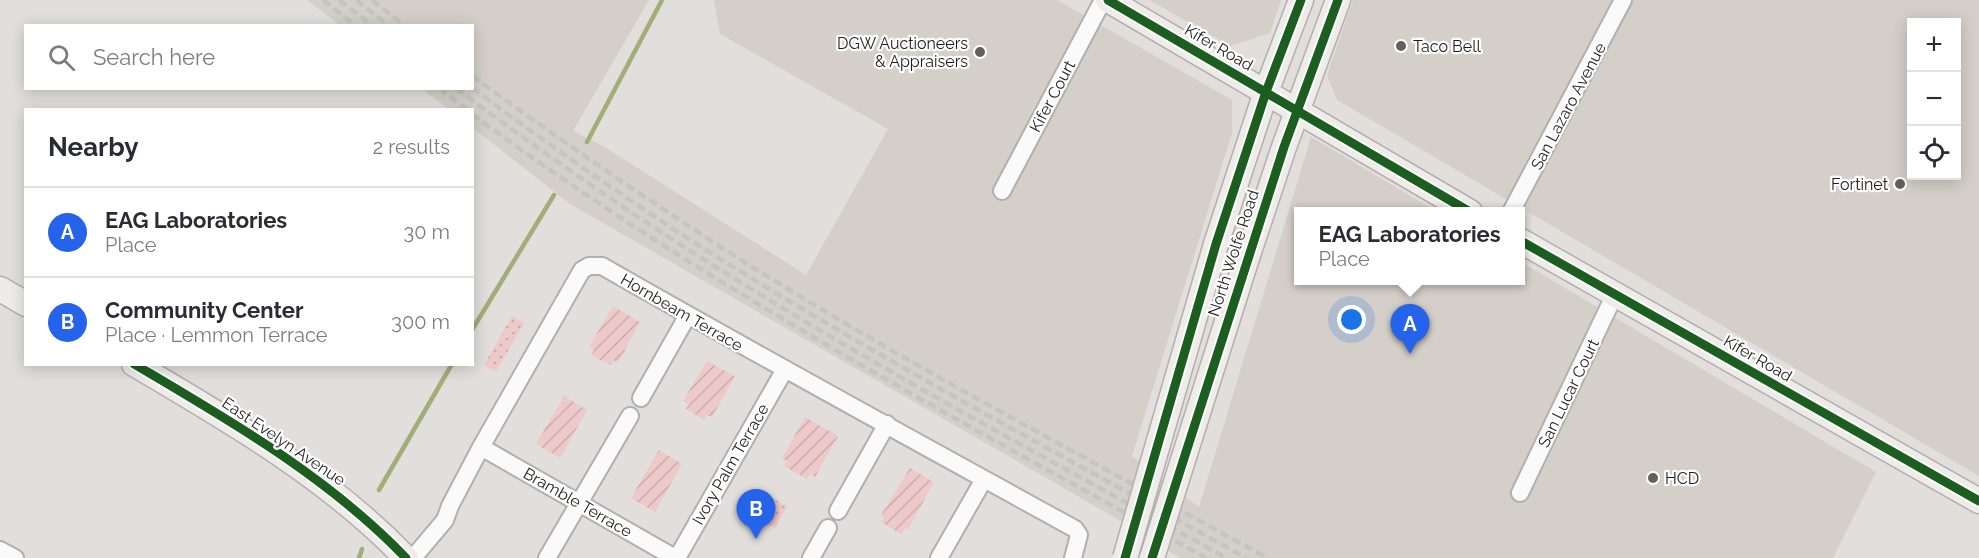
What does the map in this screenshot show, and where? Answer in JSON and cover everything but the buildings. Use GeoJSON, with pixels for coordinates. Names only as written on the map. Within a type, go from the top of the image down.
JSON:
{"type":"FeatureCollection","features":[{"type":"Feature","properties":{"kind":"main road","name":"Kifer Road"},"geometry":{"type":"LineString","coordinates":[[1105,0],[1461,207]]}},
{"type":"Feature","properties":{"kind":"main road","name":"North Wolfe Road"},"geometry":{"type":"LineString","coordinates":[[1125,558],[1216,244],[1266,92],[1301,0]]}},
{"type":"Feature","properties":{"kind":"main road","name":"North Wolfe Road"},"geometry":{"type":"LineString","coordinates":[[1152,558],[1248,255],[1296,112],[1338,0]]}},
{"type":"Feature","properties":{"kind":"main road","name":"Kifer Road"},"geometry":{"type":"LineString","coordinates":[[1525,243],[1979,501]]}},
{"type":"Feature","properties":{"kind":"main road"},"geometry":{"type":"LineString","coordinates":[[0,289],[24,303]]}},
{"type":"Feature","properties":{"kind":"main road","name":"East Evelyn Avenue"},"geometry":{"type":"LineString","coordinates":[[137,366],[263,441],[322,481],[374,525],[406,558]]}},
{"type":"Feature","properties":{"kind":"street","name":"Kifer Court"},"geometry":{"type":"LineString","coordinates":[[1002,191],[1105,0]]}},
{"type":"Feature","properties":{"kind":"street","name":"San Lazaro Avenue"},"geometry":{"type":"LineString","coordinates":[[1514,207],[1623,0]]}},
{"type":"Feature","properties":{"kind":"street","name":"Hornbeam Terrace"},"geometry":{"type":"LineString","coordinates":[[413,558],[445,520],[481,447],[582,270],[589,266],[602,266],[784,370],[887,424],[1075,529],[1079,535],[1073,558]]}},
{"type":"Feature","properties":{"kind":"street","name":"San Lucar Court"},"geometry":{"type":"LineString","coordinates":[[1520,493],[1615,294]]}},
{"type":"Feature","properties":{"kind":"street"},"geometry":{"type":"LineString","coordinates":[[641,398],[688,315]]}},
{"type":"Feature","properties":{"kind":"street","name":"Ivory Palm Terrace"},"geometry":{"type":"LineString","coordinates":[[676,558],[784,370]]}},
{"type":"Feature","properties":{"kind":"street"},"geometry":{"type":"LineString","coordinates":[[547,558],[630,416]]}},
{"type":"Feature","properties":{"kind":"street"},"geometry":{"type":"LineString","coordinates":[[838,511],[887,424]]}},
{"type":"Feature","properties":{"kind":"street","name":"Bramble Terrace"},"geometry":{"type":"LineString","coordinates":[[481,447],[676,558]]}},
{"type":"Feature","properties":{"kind":"street"},"geometry":{"type":"LineString","coordinates":[[939,558],[984,479]]}},
{"type":"Feature","properties":{"kind":"street"},"geometry":{"type":"LineString","coordinates":[[811,558],[828,528]]}},
{"type":"Feature","properties":{"kind":"street"},"geometry":{"type":"LineString","coordinates":[[0,550],[15,558]]}},
{"type":"Feature","properties":{"kind":"shaded area"},"geometry":{"type":"Polygon","coordinates":[[[307,0],[649,0],[573,131],[603,146],[806,275],[888,129],[720,34],[714,0],[1057,0],[1232,100],[1232,133],[1132,456],[1199,507],[1311,137],[1429,207],[1294,207],[1294,285],[1525,285],[1525,264],[1876,472],[1833,558],[1180,558],[1114,517],[570,204],[474,129],[474,108],[448,108],[423,90],[474,90],[474,24],[339,24],[307,0]]]}},
{"type":"Feature","properties":{"kind":"shaded area"},"geometry":{"type":"Polygon","coordinates":[[[1149,0],[1281,0],[1270,33],[1231,46],[1149,0]]]}},
{"type":"Feature","properties":{"kind":"shaded area"},"geometry":{"type":"Polygon","coordinates":[[[1353,0],[1979,0],[1979,476],[1525,210],[1525,207],[1520,207],[1337,100],[1327,75],[1353,0]]]}},
{"type":"Feature","properties":{"kind":"shaded area"},"geometry":{"type":"Polygon","coordinates":[[[613,306],[640,322],[618,363],[613,360],[610,365],[591,355],[594,350],[589,347],[613,306]]]}},
{"type":"Feature","properties":{"kind":"shaded area"},"geometry":{"type":"Polygon","coordinates":[[[512,316],[524,323],[496,372],[484,365],[512,316]]]}},
{"type":"Feature","properties":{"kind":"shaded area"},"geometry":{"type":"Polygon","coordinates":[[[707,361],[735,376],[712,417],[707,415],[704,420],[686,409],[689,404],[683,401],[707,361]]]}},
{"type":"Feature","properties":{"kind":"shaded area"},"geometry":{"type":"Polygon","coordinates":[[[564,396],[587,410],[560,458],[536,444],[564,396]]]}},
{"type":"Feature","properties":{"kind":"shaded area"},"geometry":{"type":"Polygon","coordinates":[[[805,417],[838,436],[815,477],[810,474],[807,479],[784,466],[787,461],[782,458],[805,417]]]}},
{"type":"Feature","properties":{"kind":"shaded area"},"geometry":{"type":"Polygon","coordinates":[[[659,450],[682,464],[655,512],[631,498],[659,450]]]}},
{"type":"Feature","properties":{"kind":"shaded area"},"geometry":{"type":"Polygon","coordinates":[[[910,468],[934,482],[908,530],[905,528],[901,534],[881,522],[884,517],[881,515],[910,468]]]}},
{"type":"Feature","properties":{"kind":"shaded area"},"geometry":{"type":"Polygon","coordinates":[[[768,496],[787,506],[775,528],[756,518],[768,496]]]}},
{"type":"Feature","properties":{"kind":"waterway"},"geometry":{"type":"LineString","coordinates":[[587,142],[662,0]]}},
{"type":"Feature","properties":{"kind":"waterway"},"geometry":{"type":"LineString","coordinates":[[474,327],[554,195]]}},
{"type":"Feature","properties":{"kind":"waterway"},"geometry":{"type":"LineString","coordinates":[[379,490],[451,366]]}},
{"type":"Feature","properties":{"kind":"waterway"},"geometry":{"type":"LineString","coordinates":[[359,558],[362,549]]}},
{"type":"Feature","properties":{"kind":"railway"},"geometry":{"type":"LineString","coordinates":[[323,0],[353,24]]}},
{"type":"Feature","properties":{"kind":"railway"},"geometry":{"type":"LineString","coordinates":[[339,0],[370,24]]}},
{"type":"Feature","properties":{"kind":"railway"},"geometry":{"type":"LineString","coordinates":[[356,0],[386,24]]}},
{"type":"Feature","properties":{"kind":"railway"},"geometry":{"type":"LineString","coordinates":[[372,0],[402,24]]}},
{"type":"Feature","properties":{"kind":"railway"},"geometry":{"type":"LineString","coordinates":[[474,77],[642,195],[810,302],[939,377],[1267,558]]}},
{"type":"Feature","properties":{"kind":"railway"},"geometry":{"type":"LineString","coordinates":[[474,89],[606,184],[743,273],[930,383],[1246,558]]}},
{"type":"Feature","properties":{"kind":"railway"},"geometry":{"type":"LineString","coordinates":[[442,90],[464,108]]}},
{"type":"Feature","properties":{"kind":"railway"},"geometry":{"type":"LineString","coordinates":[[459,90],[629,211],[797,317],[1226,558]]}},
{"type":"Feature","properties":{"kind":"railway"},"geometry":{"type":"LineString","coordinates":[[474,115],[559,176],[739,293],[925,401],[1206,558]]}},
{"type":"Feature","properties":{"kind":"cycle path"},"geometry":{"type":"LineString","coordinates":[[1108,0],[1461,207]]}},
{"type":"Feature","properties":{"kind":"cycle path"},"geometry":{"type":"LineString","coordinates":[[1125,558],[1216,244],[1266,92],[1301,0]]}},
{"type":"Feature","properties":{"kind":"cycle path"},"geometry":{"type":"LineString","coordinates":[[1152,558],[1284,147],[1338,0]]}},
{"type":"Feature","properties":{"kind":"cycle path"},"geometry":{"type":"LineString","coordinates":[[1525,243],[1979,501]]}},
{"type":"Feature","properties":{"kind":"cycle path"},"geometry":{"type":"LineString","coordinates":[[137,366],[242,429],[311,476],[376,528],[406,558]]}},
{"type":"Feature","properties":{"kind":"place","name":"Taco Bell"},"geometry":{"type":"Point","coordinates":[1401,46]}},
{"type":"Feature","properties":{"kind":"place","name":"DGW Auctioneers & Appraisers"},"geometry":{"type":"Point","coordinates":[980,52]}},
{"type":"Feature","properties":{"kind":"place","name":"Fortinet"},"geometry":{"type":"Point","coordinates":[1900,184]}},
{"type":"Feature","properties":{"kind":"place","name":"EAG Laboratories"},"geometry":{"type":"Point","coordinates":[1410,354]}},
{"type":"Feature","properties":{"kind":"place","name":"HCD"},"geometry":{"type":"Point","coordinates":[1653,478]}},
{"type":"Feature","properties":{"kind":"place","name":"Community Center"},"geometry":{"type":"Point","coordinates":[756,539]}}]}
